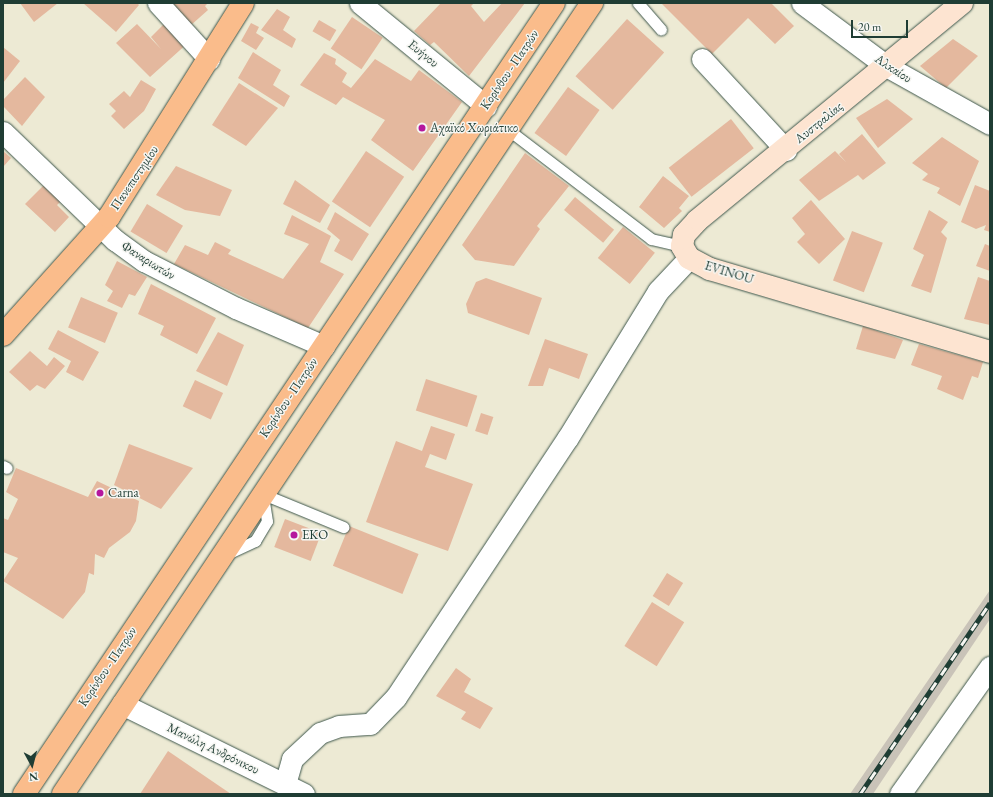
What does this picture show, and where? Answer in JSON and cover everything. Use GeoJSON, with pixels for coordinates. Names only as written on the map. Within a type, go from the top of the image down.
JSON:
{"type":"FeatureCollection","features":[{"type":"Feature","properties":{"kind":"main road","name":"Πανεπιστημίου"},"geometry":{"type":"LineString","coordinates":[[3,335],[101,227],[209,59],[243,3]]}},
{"type":"Feature","properties":{"kind":"main road","name":"Κορίνθου - Πατρών"},"geometry":{"type":"LineString","coordinates":[[24,794],[554,3]]}},
{"type":"Feature","properties":{"kind":"main road"},"geometry":{"type":"LineString","coordinates":[[63,794],[506,128],[592,3]]}},
{"type":"Feature","properties":{"kind":"street"},"geometry":{"type":"LineString","coordinates":[[158,3],[209,59]]}},
{"type":"Feature","properties":{"kind":"street","name":"Ευήνου"},"geometry":{"type":"LineString","coordinates":[[360,3],[486,106]]}},
{"type":"Feature","properties":{"kind":"street","name":"Αλκαίου"},"geometry":{"type":"LineString","coordinates":[[802,3],[888,67],[990,124]]}},
{"type":"Feature","properties":{"kind":"street","name":"Αυστραλίας"},"geometry":{"type":"LineString","coordinates":[[685,252],[684,235],[697,221],[888,67],[962,3]]}},
{"type":"Feature","properties":{"kind":"street"},"geometry":{"type":"LineString","coordinates":[[702,59],[786,150]]}},
{"type":"Feature","properties":{"kind":"street","name":"Φαναριωτών"},"geometry":{"type":"LineString","coordinates":[[3,132],[101,227],[126,249],[167,274],[324,346]]}},
{"type":"Feature","properties":{"kind":"street"},"geometry":{"type":"LineString","coordinates":[[285,784],[292,759],[320,733],[339,726],[370,724],[396,697],[567,439],[658,291],[685,252]]}},
{"type":"Feature","properties":{"kind":"street","name":"EVINOU"},"geometry":{"type":"LineString","coordinates":[[685,252],[710,269],[990,352]]}},
{"type":"Feature","properties":{"kind":"street"},"geometry":{"type":"LineString","coordinates":[[900,794],[990,667]]}},
{"type":"Feature","properties":{"kind":"street","name":"Μανώλη Ανδρόνικου"},"geometry":{"type":"LineString","coordinates":[[122,704],[304,794]]}},
{"type":"Feature","properties":{"kind":"lane"},"geometry":{"type":"LineString","coordinates":[[638,3],[661,29]]}},
{"type":"Feature","properties":{"kind":"lane","name":"EVINOU"},"geometry":{"type":"LineString","coordinates":[[506,128],[651,239],[685,252]]}},
{"type":"Feature","properties":{"kind":"lane"},"geometry":{"type":"LineString","coordinates":[[263,494],[343,527]]}},
{"type":"Feature","properties":{"kind":"shaded area"},"geometry":{"type":"Polygon","coordinates":[[[990,590],[990,619],[873,794],[850,794],[990,590]]]}},
{"type":"Feature","properties":{"kind":"building"},"geometry":{"type":"Polygon","coordinates":[[[20,3],[58,3],[34,22],[20,3]]]}},
{"type":"Feature","properties":{"kind":"building"},"geometry":{"type":"Polygon","coordinates":[[[83,3],[137,3],[139,5],[116,32],[83,3]]]}},
{"type":"Feature","properties":{"kind":"building"},"geometry":{"type":"Polygon","coordinates":[[[169,3],[208,3],[205,6],[208,10],[190,26],[169,3]]]}},
{"type":"Feature","properties":{"kind":"building"},"geometry":{"type":"Polygon","coordinates":[[[441,3],[474,3],[471,6],[484,22],[502,3],[525,3],[469,76],[434,42],[430,45],[414,31],[441,3]]]}},
{"type":"Feature","properties":{"kind":"building"},"geometry":{"type":"Polygon","coordinates":[[[661,3],[771,3],[794,26],[775,44],[748,18],[712,54],[661,3]]]}},
{"type":"Feature","properties":{"kind":"building"},"geometry":{"type":"Polygon","coordinates":[[[277,9],[290,17],[283,30],[296,39],[292,48],[261,30],[277,9]]]}},
{"type":"Feature","properties":{"kind":"building"},"geometry":{"type":"Polygon","coordinates":[[[352,17],[383,38],[361,69],[331,49],[352,17]]]}},
{"type":"Feature","properties":{"kind":"building"},"geometry":{"type":"Polygon","coordinates":[[[627,19],[664,52],[613,110],[575,76],[627,19]]]}},
{"type":"Feature","properties":{"kind":"building"},"geometry":{"type":"Polygon","coordinates":[[[319,20],[336,30],[330,41],[312,31],[319,20]]]}},
{"type":"Feature","properties":{"kind":"building"},"geometry":{"type":"Polygon","coordinates":[[[167,21],[189,42],[150,77],[116,43],[137,24],[161,49],[151,37],[167,21]]]}},
{"type":"Feature","properties":{"kind":"building"},"geometry":{"type":"Polygon","coordinates":[[[251,23],[259,27],[256,33],[264,38],[256,50],[241,41],[251,23]]]}},
{"type":"Feature","properties":{"kind":"building"},"geometry":{"type":"Polygon","coordinates":[[[953,39],[978,56],[946,88],[920,66],[953,39]]]}},
{"type":"Feature","properties":{"kind":"building"},"geometry":{"type":"Polygon","coordinates":[[[3,47],[20,61],[3,83],[3,47]]]}},
{"type":"Feature","properties":{"kind":"building"},"geometry":{"type":"Polygon","coordinates":[[[253,52],[281,70],[273,85],[290,96],[284,107],[238,78],[253,52]]]}},
{"type":"Feature","properties":{"kind":"building"},"geometry":{"type":"Polygon","coordinates":[[[324,53],[336,59],[335,64],[347,73],[342,82],[351,88],[375,59],[411,81],[419,70],[462,102],[413,171],[371,140],[385,120],[343,97],[336,105],[300,85],[324,53]]]}},
{"type":"Feature","properties":{"kind":"building"},"geometry":{"type":"Polygon","coordinates":[[[25,77],[45,97],[22,126],[3,106],[3,100],[25,77]]]}},
{"type":"Feature","properties":{"kind":"building"},"geometry":{"type":"Polygon","coordinates":[[[141,80],[156,89],[144,111],[124,129],[111,116],[116,111],[109,104],[124,91],[130,97],[141,80]]]}},
{"type":"Feature","properties":{"kind":"building"},"geometry":{"type":"Polygon","coordinates":[[[239,83],[278,108],[246,146],[212,125],[239,83]]]}},
{"type":"Feature","properties":{"kind":"building"},"geometry":{"type":"Polygon","coordinates":[[[568,87],[600,110],[566,156],[534,133],[568,87]]]}},
{"type":"Feature","properties":{"kind":"building"},"geometry":{"type":"Polygon","coordinates":[[[887,99],[913,119],[878,148],[856,118],[887,99]]]}},
{"type":"Feature","properties":{"kind":"building"},"geometry":{"type":"Polygon","coordinates":[[[731,119],[754,148],[692,197],[669,168],[731,119]]]}},
{"type":"Feature","properties":{"kind":"building"},"geometry":{"type":"Polygon","coordinates":[[[862,134],[886,163],[863,180],[858,175],[819,201],[799,180],[835,151],[846,162],[839,154],[862,134]]]}},
{"type":"Feature","properties":{"kind":"building"},"geometry":{"type":"Polygon","coordinates":[[[942,137],[979,161],[960,206],[937,193],[940,188],[922,180],[928,174],[912,163],[942,137]]]}},
{"type":"Feature","properties":{"kind":"building"},"geometry":{"type":"Polygon","coordinates":[[[3,151],[11,158],[3,167],[3,151]]]}},
{"type":"Feature","properties":{"kind":"building"},"geometry":{"type":"Polygon","coordinates":[[[366,151],[404,177],[370,227],[332,202],[366,151]]]}},
{"type":"Feature","properties":{"kind":"building"},"geometry":{"type":"Polygon","coordinates":[[[525,153],[569,186],[537,226],[540,229],[514,266],[475,260],[462,245],[525,153]]]}},
{"type":"Feature","properties":{"kind":"building"},"geometry":{"type":"Polygon","coordinates":[[[176,166],[232,190],[220,216],[185,210],[156,195],[176,166]]]}},
{"type":"Feature","properties":{"kind":"building"},"geometry":{"type":"Polygon","coordinates":[[[663,176],[689,196],[679,208],[682,211],[664,228],[639,207],[663,176]]]}},
{"type":"Feature","properties":{"kind":"building"},"geometry":{"type":"Polygon","coordinates":[[[295,180],[330,205],[320,223],[283,204],[295,180]]]}},
{"type":"Feature","properties":{"kind":"building"},"geometry":{"type":"Polygon","coordinates":[[[45,184],[62,200],[57,205],[69,217],[55,232],[25,204],[45,184]]]}},
{"type":"Feature","properties":{"kind":"building"},"geometry":{"type":"Polygon","coordinates":[[[975,185],[990,191],[990,232],[984,230],[986,225],[976,229],[961,222],[975,185]]]}},
{"type":"Feature","properties":{"kind":"building"},"geometry":{"type":"Polygon","coordinates":[[[575,197],[614,230],[603,243],[564,210],[575,197]]]}},
{"type":"Feature","properties":{"kind":"building"},"geometry":{"type":"Polygon","coordinates":[[[811,200],[845,239],[819,264],[797,242],[805,234],[792,218],[811,200]]]}},
{"type":"Feature","properties":{"kind":"building"},"geometry":{"type":"Polygon","coordinates":[[[147,204],[183,226],[167,253],[131,231],[147,204]]]}},
{"type":"Feature","properties":{"kind":"building"},"geometry":{"type":"Polygon","coordinates":[[[929,210],[948,222],[941,232],[947,238],[931,293],[911,286],[924,255],[913,249],[929,210]]]}},
{"type":"Feature","properties":{"kind":"building"},"geometry":{"type":"Polygon","coordinates":[[[335,212],[369,234],[352,261],[334,251],[340,240],[327,229],[335,212]]]}},
{"type":"Feature","properties":{"kind":"building"},"geometry":{"type":"Polygon","coordinates":[[[292,215],[331,236],[320,262],[344,274],[308,328],[174,264],[185,245],[208,255],[215,242],[231,250],[228,254],[283,279],[309,244],[284,234],[292,215]]]}},
{"type":"Feature","properties":{"kind":"building"},"geometry":{"type":"Polygon","coordinates":[[[623,227],[655,253],[630,284],[598,258],[623,227]]]}},
{"type":"Feature","properties":{"kind":"building"},"geometry":{"type":"Polygon","coordinates":[[[852,231],[883,243],[864,292],[833,280],[852,231]]]}},
{"type":"Feature","properties":{"kind":"building"},"geometry":{"type":"Polygon","coordinates":[[[985,244],[990,246],[990,271],[976,266],[985,244]]]}},
{"type":"Feature","properties":{"kind":"building"},"geometry":{"type":"Polygon","coordinates":[[[117,261],[147,277],[135,296],[129,294],[122,308],[107,301],[113,291],[105,285],[117,261]]]}},
{"type":"Feature","properties":{"kind":"building"},"geometry":{"type":"Polygon","coordinates":[[[978,277],[990,281],[990,325],[964,319],[978,277]]]}},
{"type":"Feature","properties":{"kind":"building"},"geometry":{"type":"Polygon","coordinates":[[[486,278],[542,298],[529,335],[468,313],[466,304],[476,282],[486,278]]]}},
{"type":"Feature","properties":{"kind":"building"},"geometry":{"type":"Polygon","coordinates":[[[151,284],[216,318],[197,354],[160,335],[164,326],[138,314],[151,284]]]}},
{"type":"Feature","properties":{"kind":"building"},"geometry":{"type":"Polygon","coordinates":[[[81,297],[118,313],[105,343],[68,327],[81,297]]]}},
{"type":"Feature","properties":{"kind":"building"},"geometry":{"type":"Polygon","coordinates":[[[863,326],[903,340],[895,359],[856,349],[863,326]]]}},
{"type":"Feature","properties":{"kind":"building"},"geometry":{"type":"Polygon","coordinates":[[[58,330],[99,352],[83,381],[66,372],[71,361],[48,349],[58,330]]]}},
{"type":"Feature","properties":{"kind":"building"},"geometry":{"type":"Polygon","coordinates":[[[218,332],[244,345],[227,386],[196,371],[218,332]]]}},
{"type":"Feature","properties":{"kind":"building"},"geometry":{"type":"Polygon","coordinates":[[[545,339],[588,354],[579,379],[549,368],[543,386],[528,386],[545,339]]]}},
{"type":"Feature","properties":{"kind":"building"},"geometry":{"type":"Polygon","coordinates":[[[919,344],[983,362],[978,378],[972,376],[963,400],[937,389],[942,376],[911,365],[919,344]]]}},
{"type":"Feature","properties":{"kind":"building"},"geometry":{"type":"Polygon","coordinates":[[[30,351],[47,366],[54,357],[65,366],[45,389],[37,385],[30,391],[9,372],[30,351]]]}},
{"type":"Feature","properties":{"kind":"building"},"geometry":{"type":"Polygon","coordinates":[[[426,379],[477,396],[467,427],[416,410],[426,379]]]}},
{"type":"Feature","properties":{"kind":"building"},"geometry":{"type":"Polygon","coordinates":[[[195,380],[223,393],[211,419],[183,406],[195,380]]]}},
{"type":"Feature","properties":{"kind":"building"},"geometry":{"type":"Polygon","coordinates":[[[481,413],[493,417],[487,435],[475,431],[481,413]]]}},
{"type":"Feature","properties":{"kind":"building"},"geometry":{"type":"Polygon","coordinates":[[[431,426],[455,434],[446,460],[430,454],[425,467],[473,484],[448,551],[366,522],[396,441],[422,451],[431,426]]]}},
{"type":"Feature","properties":{"kind":"building"},"geometry":{"type":"Polygon","coordinates":[[[129,444],[193,468],[161,509],[114,485],[129,444]]]}},
{"type":"Feature","properties":{"kind":"building"},"geometry":{"type":"Polygon","coordinates":[[[16,468],[88,497],[97,481],[139,501],[136,521],[130,532],[109,548],[104,558],[95,554],[94,575],[89,573],[85,592],[63,619],[3,581],[18,558],[3,552],[3,518],[8,520],[18,499],[6,492],[16,468]]]}},
{"type":"Feature","properties":{"kind":"building"},"geometry":{"type":"Polygon","coordinates":[[[285,519],[321,533],[311,561],[274,547],[285,519]]]}},
{"type":"Feature","properties":{"kind":"building"},"geometry":{"type":"Polygon","coordinates":[[[349,526],[419,554],[402,594],[333,566],[349,526]]]}},
{"type":"Feature","properties":{"kind":"building"},"geometry":{"type":"Polygon","coordinates":[[[667,573],[683,583],[669,606],[653,596],[667,573]]]}},
{"type":"Feature","properties":{"kind":"building"},"geometry":{"type":"Polygon","coordinates":[[[652,602],[684,622],[657,666],[624,646],[652,602]]]}},
{"type":"Feature","properties":{"kind":"building"},"geometry":{"type":"Polygon","coordinates":[[[456,668],[471,679],[464,692],[493,708],[480,729],[461,719],[466,712],[436,696],[456,668]]]}},
{"type":"Feature","properties":{"kind":"building"},"geometry":{"type":"Polygon","coordinates":[[[168,751],[231,794],[140,794],[168,751]]]}},
{"type":"Feature","properties":{"kind":"railway"},"geometry":{"type":"LineString","coordinates":[[860,794],[990,603]]}},
{"type":"Feature","properties":{"kind":"place","name":"Αχαϊκό Χωριάτικο"},"geometry":{"type":"Point","coordinates":[422,128]}},
{"type":"Feature","properties":{"kind":"place","name":"Carna"},"geometry":{"type":"Point","coordinates":[100,493]}},
{"type":"Feature","properties":{"kind":"place","name":"EKO"},"geometry":{"type":"Point","coordinates":[294,535]}}]}
